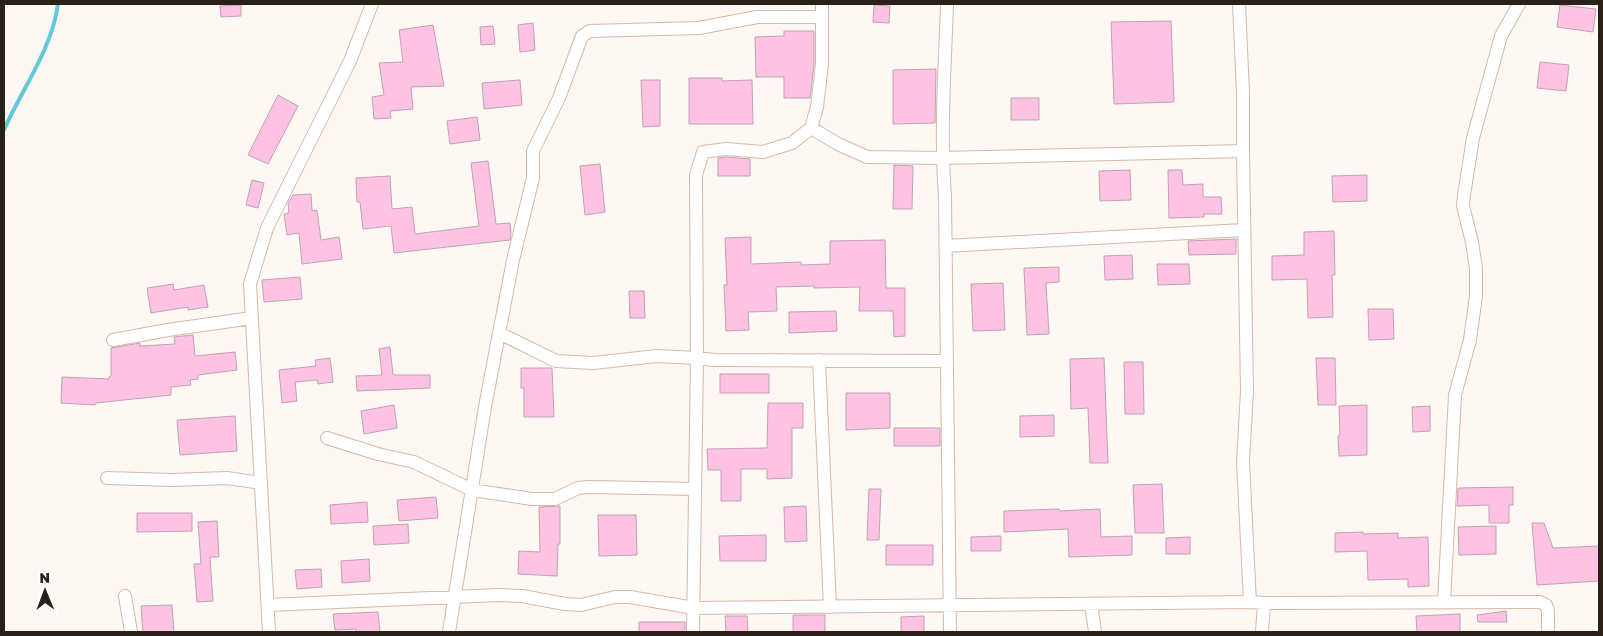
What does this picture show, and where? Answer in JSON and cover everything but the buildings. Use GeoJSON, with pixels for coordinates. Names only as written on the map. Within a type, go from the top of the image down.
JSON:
{"type":"FeatureCollection","features":[{"type":"Feature","properties":{"kind":"street"},"geometry":{"type":"LineString","coordinates":[[269,632],[250,284],[267,228],[350,61],[372,4]]}},
{"type":"Feature","properties":{"kind":"street"},"geometry":{"type":"LineString","coordinates":[[694,632],[696,176],[703,152],[726,148],[763,152],[792,143],[811,128],[817,107],[822,64],[822,4]]}},
{"type":"Feature","properties":{"kind":"street"},"geometry":{"type":"LineString","coordinates":[[947,4],[942,158],[945,196],[950,632]]}},
{"type":"Feature","properties":{"kind":"street"},"geometry":{"type":"LineString","coordinates":[[1239,4],[1243,93],[1247,391],[1243,462],[1250,602]]}},
{"type":"Feature","properties":{"kind":"street"},"geometry":{"type":"LineString","coordinates":[[1444,602],[1455,395],[1470,340],[1476,296],[1476,268],[1463,206],[1464,195],[1473,138],[1501,36],[1519,4]]}},
{"type":"Feature","properties":{"kind":"street"},"geometry":{"type":"LineString","coordinates":[[449,632],[499,333],[513,260],[532,186],[533,151],[559,98],[582,36],[590,31],[699,28],[757,17],[822,17]]}},
{"type":"Feature","properties":{"kind":"street"},"geometry":{"type":"LineString","coordinates":[[811,128],[838,144],[868,157],[942,158],[1243,151]]}},
{"type":"Feature","properties":{"kind":"street"},"geometry":{"type":"LineString","coordinates":[[945,246],[1244,230]]}},
{"type":"Feature","properties":{"kind":"street"},"geometry":{"type":"LineString","coordinates":[[113,340],[252,318]]}},
{"type":"Feature","properties":{"kind":"street"},"geometry":{"type":"LineString","coordinates":[[499,333],[556,360],[593,363],[657,356],[714,360],[946,361]]}},
{"type":"Feature","properties":{"kind":"street"},"geometry":{"type":"LineString","coordinates":[[819,360],[830,607]]}},
{"type":"Feature","properties":{"kind":"street"},"geometry":{"type":"LineString","coordinates":[[328,438],[378,454],[414,462],[472,490],[532,499],[555,499],[578,488],[589,487],[694,489]]}},
{"type":"Feature","properties":{"kind":"street"},"geometry":{"type":"LineString","coordinates":[[107,478],[171,480],[227,478],[261,483]]}},
{"type":"Feature","properties":{"kind":"street"},"geometry":{"type":"LineString","coordinates":[[268,605],[499,595],[522,596],[581,605],[615,597],[630,597],[694,608],[1250,602],[1540,602],[1546,605],[1548,611],[1548,632]]}},
{"type":"Feature","properties":{"kind":"street"},"geometry":{"type":"LineString","coordinates":[[126,596],[130,632]]}},
{"type":"Feature","properties":{"kind":"street"},"geometry":{"type":"LineString","coordinates":[[1262,632],[1264,603]]}},
{"type":"Feature","properties":{"kind":"street"},"geometry":{"type":"LineString","coordinates":[[1091,604],[1095,632]]}},
{"type":"Feature","properties":{"kind":"waterway"},"geometry":{"type":"LineString","coordinates":[[4,130],[50,37],[58,4]]}}]}
